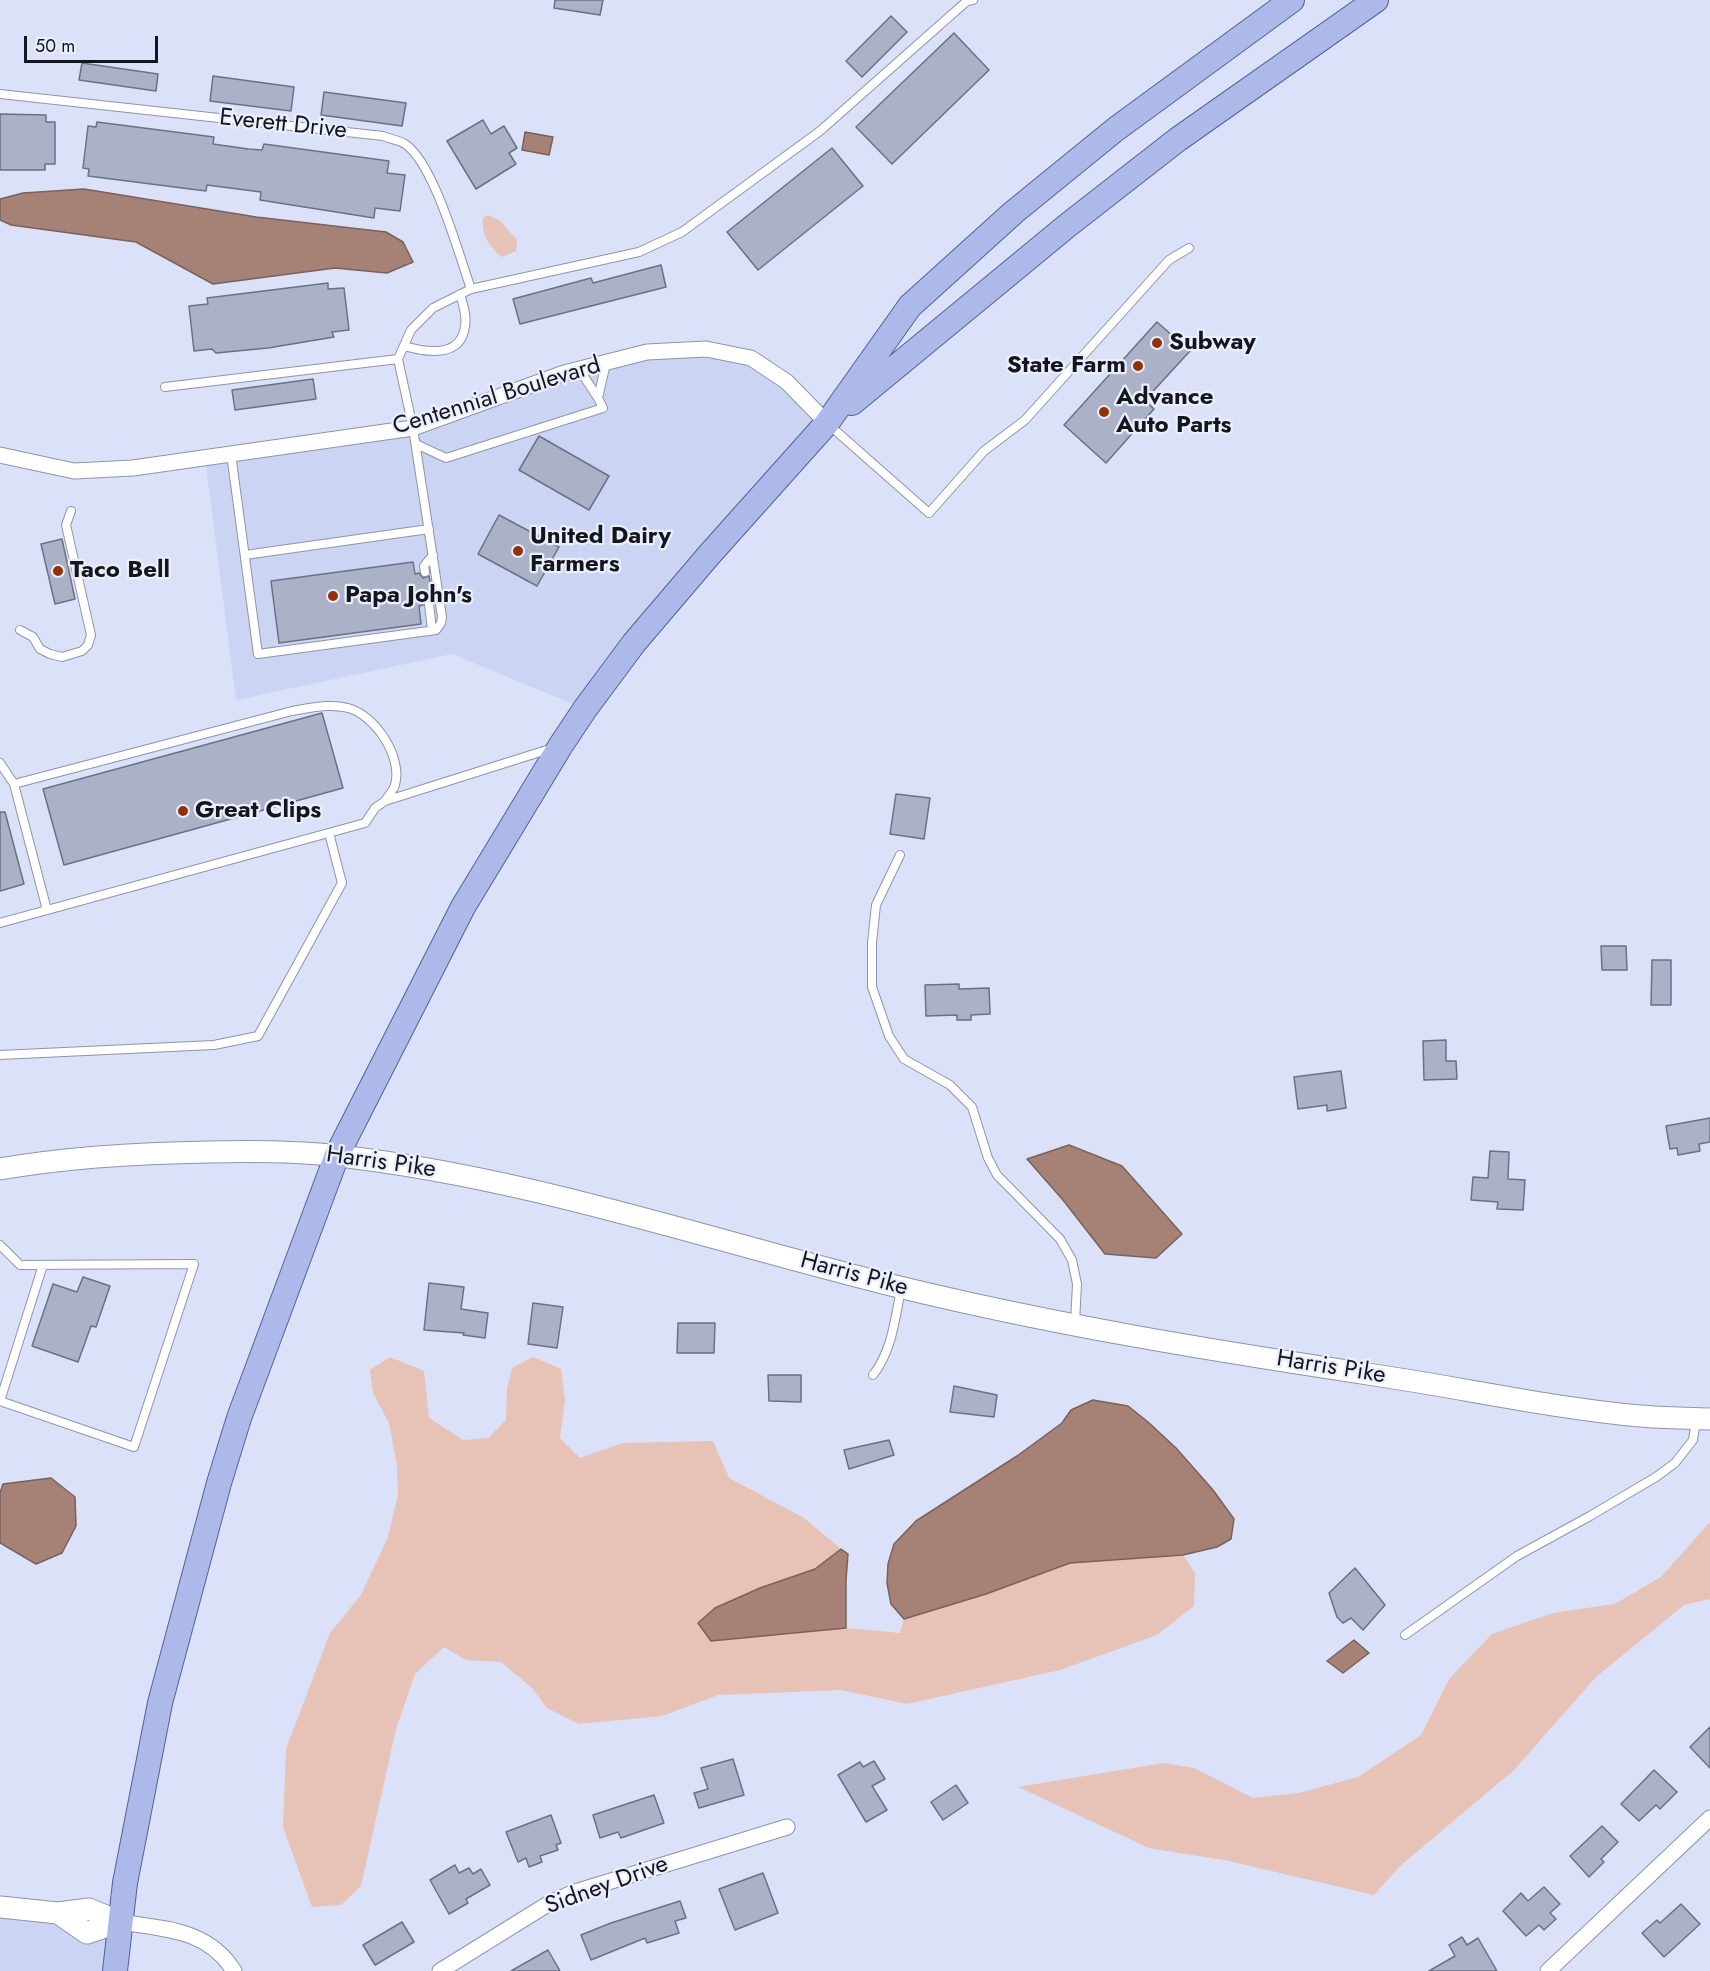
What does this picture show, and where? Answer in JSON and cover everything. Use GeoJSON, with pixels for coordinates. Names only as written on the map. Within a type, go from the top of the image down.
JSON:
{"type":"FeatureCollection","features":[{"type":"Feature","properties":{"kind":"main road"},"geometry":{"type":"LineString","coordinates":[[115,1971],[125,1883],[160,1703],[219,1483],[239,1418],[337,1155],[463,907],[561,745],[634,643],[708,555],[827,423],[910,306],[1014,212],[1116,129],[1292,0]]}},
{"type":"Feature","properties":{"kind":"main road"},"geometry":{"type":"LineString","coordinates":[[827,423],[1068,225],[1168,147],[1376,0]]}},
{"type":"Feature","properties":{"kind":"main road","name":"Harris Pike"},"geometry":{"type":"LineString","coordinates":[[0,1168],[52,1160],[140,1152],[266,1151],[337,1155],[523,1188],[667,1224],[902,1288],[1014,1314],[1210,1350],[1548,1404],[1640,1416],[1703,1419]]}},
{"type":"Feature","properties":{"kind":"main road"},"geometry":{"type":"LineString","coordinates":[[0,1907],[58,1913],[89,1910],[120,1922]]}},
{"type":"Feature","properties":{"kind":"street","name":"Centennial Boulevard"},"geometry":{"type":"LineString","coordinates":[[0,454],[74,471],[133,468],[413,428],[564,373],[647,352],[705,349],[750,358],[787,382],[827,423]]}},
{"type":"Feature","properties":{"kind":"street"},"geometry":{"type":"LineString","coordinates":[[1548,1971],[1710,1818]]}},
{"type":"Feature","properties":{"kind":"street","name":"Sidney Drive"},"geometry":{"type":"LineString","coordinates":[[440,1971],[548,1904],[572,1893],[787,1827]]}},
{"type":"Feature","properties":{"kind":"street"},"geometry":{"type":"LineString","coordinates":[[120,1922],[189,1934],[209,1944],[228,1961],[234,1971]]}},
{"type":"Feature","properties":{"kind":"lane"},"geometry":{"type":"LineString","coordinates":[[231,454],[258,654],[436,630],[442,617],[416,444],[398,359],[411,330],[433,308],[471,289],[639,252],[682,232],[820,131],[938,25],[967,1],[972,0]]}},
{"type":"Feature","properties":{"kind":"lane","name":"Everett Drive"},"geometry":{"type":"LineString","coordinates":[[0,94],[383,136],[406,144],[418,157],[433,183],[471,289]]}},
{"type":"Feature","properties":{"kind":"lane"},"geometry":{"type":"LineString","coordinates":[[827,423],[929,513],[984,451],[1025,420],[1169,260],[1189,248]]}},
{"type":"Feature","properties":{"kind":"lane"},"geometry":{"type":"LineString","coordinates":[[404,346],[428,352],[444,351],[458,342],[465,329],[465,316],[460,294]]}},
{"type":"Feature","properties":{"kind":"lane"},"geometry":{"type":"LineString","coordinates":[[165,387],[398,359]]}},
{"type":"Feature","properties":{"kind":"lane"},"geometry":{"type":"LineString","coordinates":[[598,398],[606,363]]}},
{"type":"Feature","properties":{"kind":"lane"},"geometry":{"type":"LineString","coordinates":[[416,444],[446,458],[603,408],[579,369]]}},
{"type":"Feature","properties":{"kind":"lane"},"geometry":{"type":"LineString","coordinates":[[20,630],[33,637],[40,649],[56,656],[62,657],[82,651],[88,645],[91,635],[66,525],[71,511]]}},
{"type":"Feature","properties":{"kind":"lane"},"geometry":{"type":"LineString","coordinates":[[245,555],[429,529]]}},
{"type":"Feature","properties":{"kind":"lane"},"geometry":{"type":"LineString","coordinates":[[425,573],[424,566],[433,555]]}},
{"type":"Feature","properties":{"kind":"lane"},"geometry":{"type":"LineString","coordinates":[[429,604],[432,630]]}},
{"type":"Feature","properties":{"kind":"lane"},"geometry":{"type":"LineString","coordinates":[[14,784],[292,711],[329,705],[350,708],[383,734],[396,768],[394,786],[385,801]]}},
{"type":"Feature","properties":{"kind":"lane"},"geometry":{"type":"LineString","coordinates":[[0,923],[365,823],[375,808],[385,801],[561,745]]}},
{"type":"Feature","properties":{"kind":"lane"},"geometry":{"type":"LineString","coordinates":[[0,763],[14,784],[47,910]]}},
{"type":"Feature","properties":{"kind":"lane"},"geometry":{"type":"LineString","coordinates":[[0,1055],[214,1045],[258,1036],[342,883],[329,833]]}},
{"type":"Feature","properties":{"kind":"lane"},"geometry":{"type":"LineString","coordinates":[[900,855],[876,905],[872,943],[872,987],[889,1036],[904,1059],[950,1085],[972,1107],[988,1158],[997,1176],[1060,1239],[1072,1260],[1077,1284],[1075,1325]]}},
{"type":"Feature","properties":{"kind":"lane"},"geometry":{"type":"LineString","coordinates":[[0,1245],[20,1265],[194,1264],[134,1447],[0,1401],[43,1265]]}},
{"type":"Feature","properties":{"kind":"lane"},"geometry":{"type":"LineString","coordinates":[[873,1375],[883,1363],[902,1288]]}},
{"type":"Feature","properties":{"kind":"lane"},"geometry":{"type":"LineString","coordinates":[[1405,1635],[1517,1556],[1656,1477],[1675,1463],[1693,1440],[1703,1419]]}},
{"type":"Feature","properties":{"kind":"shaded area"},"geometry":{"type":"Polygon","coordinates":[[[525,132],[553,137],[549,155],[522,150],[525,132]]]}},
{"type":"Feature","properties":{"kind":"shaded area"},"geometry":{"type":"Polygon","coordinates":[[[84,189],[256,217],[386,232],[403,242],[413,262],[387,273],[335,268],[213,284],[136,242],[11,225],[0,220],[0,199],[23,193],[84,189]]]}},
{"type":"Feature","properties":{"kind":"shaded area"},"geometry":{"type":"Polygon","coordinates":[[[488,215],[499,220],[517,240],[516,251],[502,257],[490,245],[483,230],[483,218],[488,215]]]}},
{"type":"Feature","properties":{"kind":"shaded area"},"geometry":{"type":"Polygon","coordinates":[[[647,352],[751,358],[827,423],[585,709],[452,654],[236,700],[205,458],[413,428],[647,352]]]}},
{"type":"Feature","properties":{"kind":"shaded area"},"geometry":{"type":"Polygon","coordinates":[[[1069,1145],[1122,1166],[1182,1234],[1156,1258],[1105,1254],[1063,1200],[1027,1159],[1069,1145]]]}},
{"type":"Feature","properties":{"kind":"shaded area"},"geometry":{"type":"Polygon","coordinates":[[[390,1357],[424,1371],[429,1418],[463,1440],[488,1438],[506,1420],[507,1389],[512,1368],[533,1357],[561,1369],[565,1400],[560,1438],[580,1458],[623,1443],[713,1441],[729,1478],[804,1518],[841,1549],[815,1569],[760,1588],[711,1641],[846,1628],[900,1633],[904,1619],[986,1594],[1070,1563],[1183,1555],[1195,1573],[1194,1606],[1157,1635],[1060,1670],[907,1704],[841,1690],[718,1695],[662,1716],[579,1724],[547,1708],[532,1688],[501,1662],[466,1660],[444,1647],[415,1674],[396,1729],[361,1886],[341,1905],[312,1907],[283,1827],[286,1749],[330,1633],[361,1595],[388,1537],[398,1495],[397,1465],[389,1423],[373,1393],[370,1370],[390,1357]]]}},
{"type":"Feature","properties":{"kind":"shaded area"},"geometry":{"type":"Polygon","coordinates":[[[1093,1400],[1128,1406],[1176,1448],[1213,1490],[1234,1519],[1231,1539],[1217,1547],[1183,1555],[1070,1563],[986,1594],[904,1619],[891,1604],[887,1583],[888,1564],[894,1544],[916,1521],[1017,1456],[1062,1423],[1071,1410],[1093,1400]]]}},
{"type":"Feature","properties":{"kind":"shaded area"},"geometry":{"type":"Polygon","coordinates":[[[51,1478],[75,1497],[76,1526],[62,1553],[36,1564],[0,1543],[0,1493],[3,1484],[51,1478]]]}},
{"type":"Feature","properties":{"kind":"shaded area"},"geometry":{"type":"Polygon","coordinates":[[[1710,1522],[1710,1599],[1684,1605],[1596,1677],[1514,1770],[1400,1866],[1374,1895],[1229,1861],[1149,1848],[1018,1787],[1164,1763],[1194,1768],[1253,1798],[1299,1793],[1358,1777],[1421,1735],[1449,1679],[1492,1634],[1553,1613],[1615,1604],[1661,1577],[1710,1522]]]}},
{"type":"Feature","properties":{"kind":"shaded area"},"geometry":{"type":"Polygon","coordinates":[[[841,1549],[848,1554],[846,1628],[711,1641],[698,1623],[715,1608],[760,1588],[815,1569],[841,1549]]]}},
{"type":"Feature","properties":{"kind":"shaded area"},"geometry":{"type":"Polygon","coordinates":[[[1354,1640],[1369,1653],[1343,1673],[1327,1661],[1354,1640]]]}},
{"type":"Feature","properties":{"kind":"shaded area"},"geometry":{"type":"Polygon","coordinates":[[[0,1907],[120,1922],[115,1971],[0,1971],[0,1907]]]}},
{"type":"Feature","properties":{"kind":"building"},"geometry":{"type":"Polygon","coordinates":[[[555,0],[603,0],[600,15],[554,8],[555,0]]]}},
{"type":"Feature","properties":{"kind":"building"},"geometry":{"type":"Polygon","coordinates":[[[891,16],[907,32],[862,77],[846,61],[891,16]]]}},
{"type":"Feature","properties":{"kind":"building"},"geometry":{"type":"Polygon","coordinates":[[[954,33],[989,70],[892,164],[856,127],[954,33]]]}},
{"type":"Feature","properties":{"kind":"building"},"geometry":{"type":"Polygon","coordinates":[[[82,63],[158,74],[156,91],[79,80],[82,63]]]}},
{"type":"Feature","properties":{"kind":"building"},"geometry":{"type":"Polygon","coordinates":[[[213,76],[294,87],[291,111],[210,101],[213,76]]]}},
{"type":"Feature","properties":{"kind":"building"},"geometry":{"type":"Polygon","coordinates":[[[324,92],[406,103],[402,126],[321,115],[324,92]]]}},
{"type":"Feature","properties":{"kind":"building"},"geometry":{"type":"Polygon","coordinates":[[[0,114],[46,115],[46,122],[55,122],[55,164],[45,164],[45,170],[0,170],[0,114]]]}},
{"type":"Feature","properties":{"kind":"building"},"geometry":{"type":"Polygon","coordinates":[[[483,120],[491,134],[504,126],[517,148],[509,153],[516,164],[476,189],[447,141],[483,120]]]}},
{"type":"Feature","properties":{"kind":"building"},"geometry":{"type":"Polygon","coordinates":[[[97,122],[214,137],[213,144],[248,149],[262,150],[264,144],[389,161],[387,173],[405,175],[400,211],[375,208],[374,218],[260,200],[261,192],[207,185],[206,191],[88,176],[89,169],[83,168],[88,126],[96,127],[97,122]]]}},
{"type":"Feature","properties":{"kind":"building"},"geometry":{"type":"Polygon","coordinates":[[[832,148],[863,186],[758,270],[727,232],[832,148]]]}},
{"type":"Feature","properties":{"kind":"building"},"geometry":{"type":"Polygon","coordinates":[[[661,265],[666,287],[520,324],[513,299],[591,278],[593,283],[661,265]]]}},
{"type":"Feature","properties":{"kind":"building"},"geometry":{"type":"Polygon","coordinates":[[[328,283],[328,289],[344,288],[349,330],[332,332],[334,337],[268,348],[216,353],[212,349],[194,351],[189,306],[208,304],[207,298],[328,283]]]}},
{"type":"Feature","properties":{"kind":"building"},"geometry":{"type":"Polygon","coordinates":[[[1157,322],[1190,351],[1145,400],[1154,409],[1106,463],[1064,425],[1157,322]]]}},
{"type":"Feature","properties":{"kind":"building"},"geometry":{"type":"Polygon","coordinates":[[[313,379],[316,399],[235,410],[232,390],[313,379]]]}},
{"type":"Feature","properties":{"kind":"building"},"geometry":{"type":"Polygon","coordinates":[[[539,436],[609,476],[589,510],[519,470],[539,436]]]}},
{"type":"Feature","properties":{"kind":"building","name":"United Dairy Farmers"},"geometry":{"type":"Polygon","coordinates":[[[499,515],[559,547],[537,586],[478,554],[499,515]]]}},
{"type":"Feature","properties":{"kind":"building","name":"Taco Bell"},"geometry":{"type":"Polygon","coordinates":[[[62,539],[75,599],[55,604],[41,544],[62,539]]]}},
{"type":"Feature","properties":{"kind":"building"},"geometry":{"type":"Polygon","coordinates":[[[413,562],[415,574],[419,573],[423,578],[429,576],[433,599],[426,599],[423,605],[419,606],[421,624],[279,643],[271,581],[413,562]]]}},
{"type":"Feature","properties":{"kind":"building"},"geometry":{"type":"Polygon","coordinates":[[[322,713],[343,788],[64,865],[43,789],[322,713]]]}},
{"type":"Feature","properties":{"kind":"building"},"geometry":{"type":"Polygon","coordinates":[[[896,794],[930,798],[924,839],[890,834],[896,794]]]}},
{"type":"Feature","properties":{"kind":"building"},"geometry":{"type":"Polygon","coordinates":[[[0,812],[5,812],[24,884],[0,891],[0,812]]]}},
{"type":"Feature","properties":{"kind":"building"},"geometry":{"type":"Polygon","coordinates":[[[1601,946],[1626,946],[1627,970],[1602,970],[1601,946]]]}},
{"type":"Feature","properties":{"kind":"building"},"geometry":{"type":"Polygon","coordinates":[[[1652,960],[1671,960],[1671,1005],[1651,1005],[1652,960]]]}},
{"type":"Feature","properties":{"kind":"building"},"geometry":{"type":"Polygon","coordinates":[[[959,984],[959,989],[989,988],[990,1014],[971,1015],[971,1020],[957,1020],[957,1015],[926,1016],[925,985],[959,984]]]}},
{"type":"Feature","properties":{"kind":"building"},"geometry":{"type":"Polygon","coordinates":[[[1446,1040],[1446,1061],[1456,1061],[1457,1079],[1424,1080],[1423,1041],[1446,1040]]]}},
{"type":"Feature","properties":{"kind":"building"},"geometry":{"type":"Polygon","coordinates":[[[1341,1071],[1346,1108],[1327,1111],[1327,1105],[1298,1109],[1294,1077],[1341,1071]]]}},
{"type":"Feature","properties":{"kind":"building"},"geometry":{"type":"Polygon","coordinates":[[[1710,1118],[1710,1142],[1699,1144],[1700,1151],[1678,1155],[1677,1148],[1670,1149],[1666,1126],[1710,1118]]]}},
{"type":"Feature","properties":{"kind":"building"},"geometry":{"type":"Polygon","coordinates":[[[1490,1151],[1509,1152],[1508,1179],[1525,1180],[1523,1210],[1497,1209],[1498,1202],[1471,1200],[1473,1177],[1488,1178],[1490,1151]]]}},
{"type":"Feature","properties":{"kind":"building"},"geometry":{"type":"Polygon","coordinates":[[[83,1277],[110,1286],[96,1327],[91,1326],[78,1362],[32,1346],[53,1284],[77,1292],[83,1277]]]}},
{"type":"Feature","properties":{"kind":"building"},"geometry":{"type":"Polygon","coordinates":[[[429,1283],[464,1287],[461,1309],[488,1313],[485,1338],[463,1335],[464,1333],[424,1330],[429,1283]]]}},
{"type":"Feature","properties":{"kind":"building"},"geometry":{"type":"Polygon","coordinates":[[[533,1303],[563,1307],[557,1348],[528,1344],[533,1303]]]}},
{"type":"Feature","properties":{"kind":"building"},"geometry":{"type":"Polygon","coordinates":[[[678,1323],[715,1323],[714,1353],[677,1353],[678,1323]]]}},
{"type":"Feature","properties":{"kind":"building"},"geometry":{"type":"Polygon","coordinates":[[[768,1375],[801,1375],[801,1402],[769,1401],[768,1375]]]}},
{"type":"Feature","properties":{"kind":"building"},"geometry":{"type":"Polygon","coordinates":[[[954,1386],[997,1395],[994,1417],[950,1412],[954,1386]]]}},
{"type":"Feature","properties":{"kind":"building"},"geometry":{"type":"Polygon","coordinates":[[[889,1440],[894,1455],[849,1469],[844,1450],[889,1440]]]}},
{"type":"Feature","properties":{"kind":"building"},"geometry":{"type":"Polygon","coordinates":[[[1355,1568],[1385,1605],[1363,1630],[1351,1618],[1343,1623],[1337,1617],[1329,1593],[1355,1568]]]}},
{"type":"Feature","properties":{"kind":"building"},"geometry":{"type":"Polygon","coordinates":[[[1710,1727],[1710,1768],[1690,1747],[1710,1727]]]}},
{"type":"Feature","properties":{"kind":"building"},"geometry":{"type":"Polygon","coordinates":[[[733,1759],[744,1795],[699,1808],[694,1793],[708,1789],[701,1768],[733,1759]]]}},
{"type":"Feature","properties":{"kind":"building"},"geometry":{"type":"Polygon","coordinates":[[[874,1761],[885,1779],[872,1786],[887,1810],[866,1822],[838,1775],[860,1762],[863,1767],[874,1761]]]}},
{"type":"Feature","properties":{"kind":"building"},"geometry":{"type":"Polygon","coordinates":[[[1654,1770],[1677,1792],[1660,1809],[1656,1805],[1639,1821],[1621,1804],[1654,1770]]]}},
{"type":"Feature","properties":{"kind":"building"},"geometry":{"type":"Polygon","coordinates":[[[956,1785],[968,1803],[943,1820],[931,1802],[956,1785]]]}},
{"type":"Feature","properties":{"kind":"building"},"geometry":{"type":"Polygon","coordinates":[[[654,1795],[664,1823],[621,1838],[618,1832],[600,1838],[593,1815],[654,1795]]]}},
{"type":"Feature","properties":{"kind":"building"},"geometry":{"type":"Polygon","coordinates":[[[551,1815],[561,1843],[556,1845],[558,1850],[540,1856],[542,1862],[529,1867],[526,1858],[518,1862],[506,1832],[551,1815]]]}},
{"type":"Feature","properties":{"kind":"building"},"geometry":{"type":"Polygon","coordinates":[[[1602,1826],[1618,1842],[1601,1859],[1604,1862],[1589,1877],[1570,1856],[1602,1826]]]}},
{"type":"Feature","properties":{"kind":"building"},"geometry":{"type":"Polygon","coordinates":[[[455,1865],[459,1873],[469,1868],[473,1874],[481,1869],[490,1885],[466,1899],[468,1903],[449,1914],[430,1880],[455,1865]]]}},
{"type":"Feature","properties":{"kind":"building"},"geometry":{"type":"Polygon","coordinates":[[[763,1873],[778,1913],[735,1930],[719,1889],[763,1873]]]}},
{"type":"Feature","properties":{"kind":"building"},"geometry":{"type":"Polygon","coordinates":[[[1544,1887],[1560,1904],[1550,1913],[1556,1919],[1544,1930],[1539,1925],[1526,1936],[1503,1911],[1521,1893],[1528,1901],[1544,1887]]]}},
{"type":"Feature","properties":{"kind":"building"},"geometry":{"type":"Polygon","coordinates":[[[680,1901],[686,1918],[675,1921],[679,1933],[647,1943],[645,1938],[591,1960],[581,1935],[680,1901]]]}},
{"type":"Feature","properties":{"kind":"building"},"geometry":{"type":"Polygon","coordinates":[[[1681,1904],[1700,1924],[1664,1957],[1642,1933],[1657,1920],[1660,1923],[1681,1904]]]}},
{"type":"Feature","properties":{"kind":"building"},"geometry":{"type":"Polygon","coordinates":[[[402,1922],[414,1942],[375,1965],[363,1945],[402,1922]]]}},
{"type":"Feature","properties":{"kind":"building"},"geometry":{"type":"Polygon","coordinates":[[[1462,1937],[1467,1945],[1478,1938],[1497,1971],[1429,1971],[1455,1956],[1449,1945],[1462,1937]]]}},
{"type":"Feature","properties":{"kind":"building"},"geometry":{"type":"Polygon","coordinates":[[[548,1950],[560,1971],[511,1971],[548,1950]]]}},
{"type":"Feature","properties":{"kind":"place","name":"Subway"},"geometry":{"type":"Point","coordinates":[1157,343]}},
{"type":"Feature","properties":{"kind":"place","name":"State Farm"},"geometry":{"type":"Point","coordinates":[1138,366]}},
{"type":"Feature","properties":{"kind":"place","name":"Advance Auto Parts"},"geometry":{"type":"Point","coordinates":[1104,412]}},
{"type":"Feature","properties":{"kind":"place","name":"United Dairy Farmers"},"geometry":{"type":"Point","coordinates":[518,551]}},
{"type":"Feature","properties":{"kind":"place","name":"Taco Bell"},"geometry":{"type":"Point","coordinates":[58,571]}},
{"type":"Feature","properties":{"kind":"place","name":"Papa John's"},"geometry":{"type":"Point","coordinates":[333,596]}},
{"type":"Feature","properties":{"kind":"place","name":"Great Clips"},"geometry":{"type":"Point","coordinates":[183,811]}}]}
